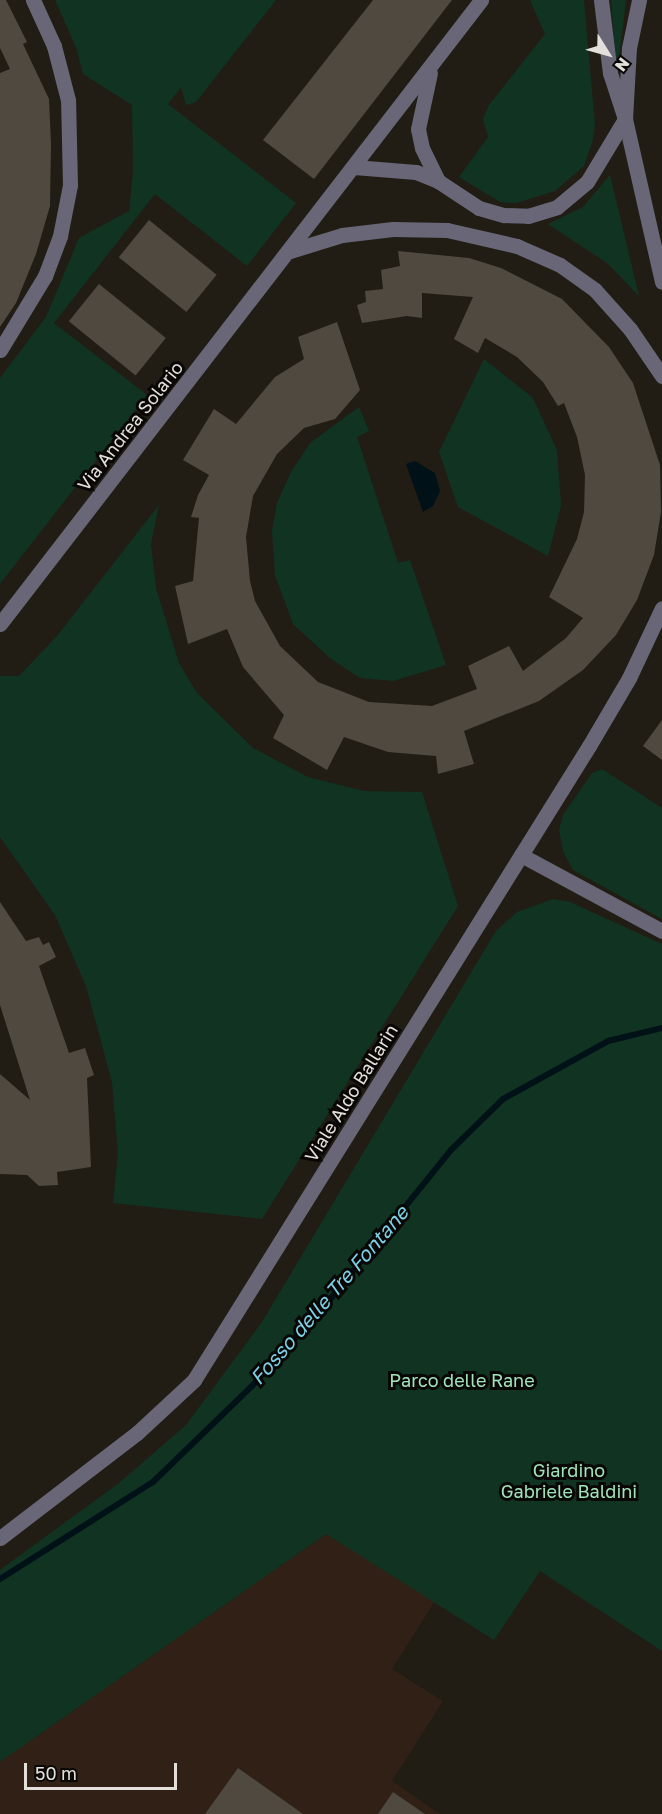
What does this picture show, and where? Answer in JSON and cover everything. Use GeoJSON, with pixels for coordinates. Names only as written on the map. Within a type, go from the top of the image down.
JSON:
{"type":"FeatureCollection","features":[{"type":"Feature","properties":{"kind":"street"},"geometry":{"type":"LineString","coordinates":[[0,350],[45,276],[60,236],[70,179],[71,130],[63,76],[33,0]]}},
{"type":"Feature","properties":{"kind":"street","name":"Via Andrea Solario"},"geometry":{"type":"LineString","coordinates":[[0,624],[290,251],[481,0]]}},
{"type":"Feature","properties":{"kind":"street"},"geometry":{"type":"LineString","coordinates":[[601,0],[610,73],[624,119],[662,282]]}},
{"type":"Feature","properties":{"kind":"street"},"geometry":{"type":"LineString","coordinates":[[354,167],[393,167],[438,181],[467,201],[496,214],[528,216],[551,210],[587,182],[624,119],[629,48],[639,0]]}},
{"type":"Feature","properties":{"kind":"street"},"geometry":{"type":"LineString","coordinates":[[435,59],[421,103],[418,129],[422,148],[438,181]]}},
{"type":"Feature","properties":{"kind":"street"},"geometry":{"type":"LineString","coordinates":[[290,251],[355,232],[447,230],[517,246],[569,270],[613,308],[662,376]]}},
{"type":"Feature","properties":{"kind":"street","name":"Viale Aldo Ballarin"},"geometry":{"type":"LineString","coordinates":[[0,1538],[137,1433],[194,1380],[629,678],[662,608]]}},
{"type":"Feature","properties":{"kind":"street"},"geometry":{"type":"LineString","coordinates":[[521,855],[662,930]]}},
{"type":"Feature","properties":{"kind":"shaded area"},"geometry":{"type":"Polygon","coordinates":[[[415,461],[435,473],[440,491],[433,506],[423,512],[406,464],[415,461]]]}},
{"type":"Feature","properties":{"kind":"shaded area"},"geometry":{"type":"Polygon","coordinates":[[[326,1534],[435,1601],[392,1669],[443,1701],[392,1781],[440,1814],[0,1814],[0,1762],[326,1534]]]}},
{"type":"Feature","properties":{"kind":"green space"},"geometry":{"type":"Polygon","coordinates":[[[55,0],[276,0],[196,102],[186,105],[181,87],[168,104],[296,203],[247,266],[155,194],[54,323],[147,395],[0,584],[0,378],[46,317],[79,238],[129,211],[133,173],[132,105],[83,74],[76,47],[55,0]]]}},
{"type":"Feature","properties":{"kind":"green space"},"geometry":{"type":"Polygon","coordinates":[[[530,0],[584,0],[595,125],[584,166],[555,191],[516,203],[500,202],[459,177],[488,137],[483,119],[489,105],[545,34],[530,0]]]}},
{"type":"Feature","properties":{"kind":"green space"},"geometry":{"type":"Polygon","coordinates":[[[611,0],[626,0],[619,60],[616,60],[611,0]]]}},
{"type":"Feature","properties":{"kind":"green space"},"geometry":{"type":"Polygon","coordinates":[[[610,175],[639,296],[607,263],[548,224],[583,207],[610,175]]]}},
{"type":"Feature","properties":{"kind":"green space"},"geometry":{"type":"Polygon","coordinates":[[[484,359],[533,398],[557,450],[561,506],[548,556],[458,507],[439,452],[484,359]]]}},
{"type":"Feature","properties":{"kind":"green space"},"geometry":{"type":"Polygon","coordinates":[[[359,407],[369,431],[357,437],[398,563],[410,560],[446,665],[393,681],[360,678],[330,658],[293,624],[275,575],[272,531],[277,503],[291,472],[310,443],[359,407]]]}},
{"type":"Feature","properties":{"kind":"green space"},"geometry":{"type":"Polygon","coordinates":[[[159,505],[151,544],[156,588],[179,663],[197,693],[253,748],[308,777],[364,791],[422,792],[458,906],[262,1219],[113,1203],[118,1153],[112,1082],[86,986],[55,915],[0,837],[0,676],[19,676],[57,636],[159,505]]]}},
{"type":"Feature","properties":{"kind":"green space"},"geometry":{"type":"Polygon","coordinates":[[[602,769],[662,808],[662,919],[573,870],[563,851],[559,830],[563,815],[592,773],[602,769]]]}},
{"type":"Feature","properties":{"kind":"green space","name":"Parco delle Rane"},"geometry":{"type":"Polygon","coordinates":[[[553,899],[570,902],[662,944],[662,1651],[540,1571],[494,1640],[326,1534],[0,1762],[0,1570],[119,1483],[186,1425],[262,1322],[496,931],[517,912],[553,899]]]}},
{"type":"Feature","properties":{"kind":"building"},"geometry":{"type":"Polygon","coordinates":[[[0,0],[6,0],[27,42],[23,44],[49,99],[51,144],[50,206],[36,254],[16,303],[0,327],[0,73],[10,69],[0,48],[0,0]]]}},
{"type":"Feature","properties":{"kind":"building"},"geometry":{"type":"Polygon","coordinates":[[[373,0],[452,0],[314,179],[263,140],[373,0]]]}},
{"type":"Feature","properties":{"kind":"building"},"geometry":{"type":"Polygon","coordinates":[[[149,220],[217,275],[186,312],[119,257],[149,220]]]}},
{"type":"Feature","properties":{"kind":"building"},"geometry":{"type":"Polygon","coordinates":[[[398,251],[469,258],[501,268],[562,299],[609,347],[633,383],[660,465],[661,512],[654,555],[637,600],[616,635],[583,670],[539,701],[464,731],[474,764],[438,774],[436,756],[388,752],[344,737],[327,770],[273,738],[284,715],[243,667],[227,629],[188,644],[175,586],[193,581],[199,518],[191,517],[198,495],[209,475],[183,460],[214,409],[236,424],[275,377],[304,359],[298,337],[337,322],[360,390],[335,419],[304,428],[277,454],[253,496],[246,537],[250,581],[255,601],[280,646],[318,682],[369,702],[432,706],[477,689],[468,666],[509,646],[523,671],[566,638],[583,618],[549,597],[577,539],[584,512],[585,475],[577,437],[564,403],[558,406],[543,382],[517,357],[485,338],[478,353],[454,339],[473,297],[422,293],[422,318],[407,316],[362,323],[357,305],[366,302],[365,291],[383,289],[381,270],[400,266],[398,251]]]}},
{"type":"Feature","properties":{"kind":"building"},"geometry":{"type":"Polygon","coordinates":[[[99,284],[166,338],[136,375],[69,321],[99,284]]]}},
{"type":"Feature","properties":{"kind":"building"},"geometry":{"type":"Polygon","coordinates":[[[662,720],[662,760],[643,746],[662,720]]]}},
{"type":"Feature","properties":{"kind":"building"},"geometry":{"type":"Polygon","coordinates":[[[0,902],[26,941],[39,937],[43,945],[49,942],[56,957],[39,966],[69,1053],[85,1048],[94,1075],[87,1078],[91,1167],[57,1172],[58,1185],[39,1186],[27,1175],[0,1174],[0,1074],[30,1100],[0,1005],[0,902]]]}},
{"type":"Feature","properties":{"kind":"building"},"geometry":{"type":"Polygon","coordinates":[[[238,1768],[303,1814],[205,1814],[238,1768]]]}},
{"type":"Feature","properties":{"kind":"building"},"geometry":{"type":"Polygon","coordinates":[[[393,1792],[425,1814],[378,1814],[393,1792]]]}},
{"type":"Feature","properties":{"kind":"waterway","name":"Fosso delle Tre Fontane"},"geometry":{"type":"LineString","coordinates":[[0,1579],[153,1482],[252,1386],[332,1297],[451,1150],[503,1099],[608,1041],[662,1028]]}},
{"type":"Feature","properties":{"kind":"park label","name":"Giardino Gabriele Baldini"},"geometry":{"type":"Point","coordinates":[569,1481]}}]}
